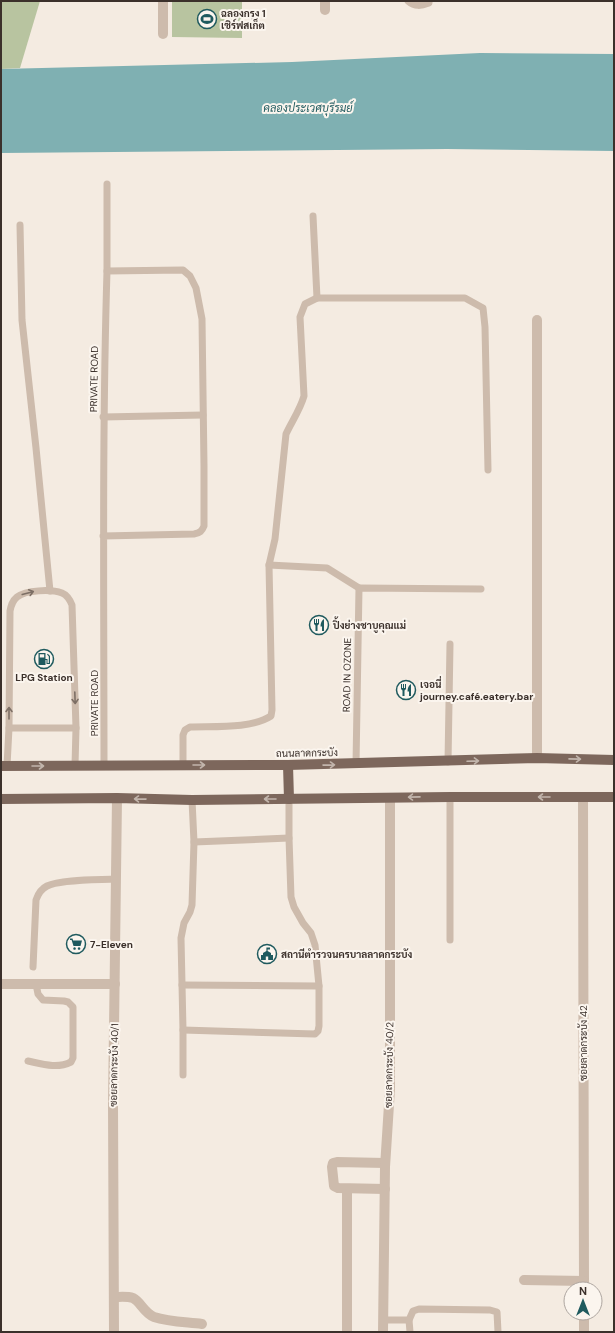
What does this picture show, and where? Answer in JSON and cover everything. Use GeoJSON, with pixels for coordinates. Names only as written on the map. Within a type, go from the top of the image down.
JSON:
{"type":"FeatureCollection","features":[{"type":"Feature","properties":{"kind":"main road","name":"ถนนลาดกระบัง"},"geometry":{"type":"LineString","coordinates":[[4,766],[356,764],[537,758],[614,760]]}},
{"type":"Feature","properties":{"kind":"main road"},"geometry":{"type":"LineString","coordinates":[[288,765],[289,799]]}},
{"type":"Feature","properties":{"kind":"main road"},"geometry":{"type":"LineString","coordinates":[[1,799],[117,798],[192,800],[450,796],[614,797]]}},
{"type":"Feature","properties":{"kind":"street"},"geometry":{"type":"LineString","coordinates":[[163,1],[164,34]]}},
{"type":"Feature","properties":{"kind":"street"},"geometry":{"type":"LineString","coordinates":[[537,320],[537,758]]}},
{"type":"Feature","properties":{"kind":"street","name":"ซอยลาดกระบัง 42"},"geometry":{"type":"LineString","coordinates":[[583,797],[584,1281]]}},
{"type":"Feature","properties":{"kind":"street","name":"ซอยลาดกระบัง 40/1"},"geometry":{"type":"LineString","coordinates":[[114,1332],[113,1106],[117,798]]}},
{"type":"Feature","properties":{"kind":"street","name":"ซอยลาดกระบัง 40/2"},"geometry":{"type":"LineString","coordinates":[[383,1332],[385,1163],[390,1089],[390,798]]}},
{"type":"Feature","properties":{"kind":"street"},"geometry":{"type":"LineString","coordinates":[[1,984],[115,984]]}},
{"type":"Feature","properties":{"kind":"street"},"geometry":{"type":"LineString","coordinates":[[385,1163],[337,1162],[334,1163],[332,1167],[334,1186],[338,1188],[385,1189]]}},
{"type":"Feature","properties":{"kind":"street"},"geometry":{"type":"LineString","coordinates":[[347,1189],[347,1332]]}},
{"type":"Feature","properties":{"kind":"street"},"geometry":{"type":"LineString","coordinates":[[524,1280],[563,1283]]}},
{"type":"Feature","properties":{"kind":"street"},"geometry":{"type":"LineString","coordinates":[[114,1296],[132,1298],[153,1316],[162,1319],[202,1324]]}},
{"type":"Feature","properties":{"kind":"street"},"geometry":{"type":"LineString","coordinates":[[584,1321],[584,1332]]}},
{"type":"Feature","properties":{"kind":"lane"},"geometry":{"type":"LineString","coordinates":[[408,1],[415,5],[421,6],[429,3],[429,1]]}},
{"type":"Feature","properties":{"kind":"lane","name":"PRIVATE ROAD"},"geometry":{"type":"LineString","coordinates":[[104,766],[103,417],[107,271],[107,184]]}},
{"type":"Feature","properties":{"kind":"lane"},"geometry":{"type":"LineString","coordinates":[[313,216],[317,298]]}},
{"type":"Feature","properties":{"kind":"lane"},"geometry":{"type":"LineString","coordinates":[[20,225],[22,320],[50,591]]}},
{"type":"Feature","properties":{"kind":"lane"},"geometry":{"type":"LineString","coordinates":[[103,536],[194,534],[203,530],[204,526],[202,319],[196,288],[190,276],[183,270],[107,271]]}},
{"type":"Feature","properties":{"kind":"lane"},"geometry":{"type":"LineString","coordinates":[[182,765],[182,735],[185,730],[190,727],[240,725],[264,721],[271,716],[269,565],[275,539],[286,434],[301,407],[304,396],[300,317],[305,304],[317,298],[465,298],[483,308],[485,327],[488,470]]}},
{"type":"Feature","properties":{"kind":"lane"},"geometry":{"type":"LineString","coordinates":[[103,417],[204,415]]}},
{"type":"Feature","properties":{"kind":"lane"},"geometry":{"type":"LineString","coordinates":[[269,565],[327,568],[358,588],[481,589]]}},
{"type":"Feature","properties":{"kind":"lane","name":"ROAD IN OZONE"},"geometry":{"type":"LineString","coordinates":[[356,764],[358,588]]}},
{"type":"Feature","properties":{"kind":"lane"},"geometry":{"type":"LineString","coordinates":[[4,766],[9,728],[10,611],[13,601],[18,596],[29,592],[42,590],[64,593],[72,605],[76,728],[75,766]]}},
{"type":"Feature","properties":{"kind":"lane"},"geometry":{"type":"LineString","coordinates":[[448,762],[450,644]]}},
{"type":"Feature","properties":{"kind":"lane"},"geometry":{"type":"LineString","coordinates":[[9,728],[76,728]]}},
{"type":"Feature","properties":{"kind":"lane"},"geometry":{"type":"LineString","coordinates":[[450,796],[450,940]]}},
{"type":"Feature","properties":{"kind":"lane"},"geometry":{"type":"LineString","coordinates":[[183,1030],[315,1034],[318,1030],[319,986],[315,945],[311,933],[303,923],[294,907],[291,897],[289,799]]}},
{"type":"Feature","properties":{"kind":"lane"},"geometry":{"type":"LineString","coordinates":[[182,1075],[183,1030],[181,938],[184,923],[191,910],[194,842],[192,800]]}},
{"type":"Feature","properties":{"kind":"lane"},"geometry":{"type":"LineString","coordinates":[[194,842],[289,838]]}},
{"type":"Feature","properties":{"kind":"lane"},"geometry":{"type":"LineString","coordinates":[[33,967],[36,900],[39,892],[47,886],[58,882],[116,880]]}},
{"type":"Feature","properties":{"kind":"lane"},"geometry":{"type":"LineString","coordinates":[[28,1061],[57,1066],[71,1062],[73,1058],[73,1007],[68,1002],[64,1001],[43,1000],[38,994],[36,984]]}},
{"type":"Feature","properties":{"kind":"lane"},"geometry":{"type":"LineString","coordinates":[[182,986],[319,986]]}},
{"type":"Feature","properties":{"kind":"lane"},"geometry":{"type":"LineString","coordinates":[[410,1332],[409,1320],[413,1311],[420,1309],[490,1310],[497,1312],[498,1332]]}},
{"type":"Feature","properties":{"kind":"lane"},"geometry":{"type":"LineString","coordinates":[[383,1320],[409,1320]]}},
{"type":"Feature","properties":{"kind":"green space"},"geometry":{"type":"Polygon","coordinates":[[[1,1],[40,1],[20,68],[1,69],[1,1]]]}},
{"type":"Feature","properties":{"kind":"green space","name":"ฉลองกรุง 1 เซิร์ฟสเก็ต"},"geometry":{"type":"Polygon","coordinates":[[[172,1],[242,1],[242,38],[172,37],[172,1]]]}},
{"type":"Feature","properties":{"kind":"water","name":"คลองประเวศบุรีรมย์"},"geometry":{"type":"Polygon","coordinates":[[[480,53],[614,54],[614,151],[447,149],[1,153],[1,69],[292,62],[480,53]]]}},
{"type":"Feature","properties":{"kind":"place","name":"ฉลองกรุง 1 เซิร์ฟสเก็ต"},"geometry":{"type":"Point","coordinates":[207,19]}},
{"type":"Feature","properties":{"kind":"place","name":"ปิ้งย่างชาบูคุณแม่"},"geometry":{"type":"Point","coordinates":[319,625]}},
{"type":"Feature","properties":{"kind":"place","name":"LPG Station"},"geometry":{"type":"Point","coordinates":[44,659]}},
{"type":"Feature","properties":{"kind":"place","name":"เจอนี่ journey.café.eatery.bar"},"geometry":{"type":"Point","coordinates":[406,690]}},
{"type":"Feature","properties":{"kind":"place","name":"7-Eleven"},"geometry":{"type":"Point","coordinates":[76,944]}},
{"type":"Feature","properties":{"kind":"place","name":"สถานีตำรวจนครบาลลาดกระบัง"},"geometry":{"type":"Point","coordinates":[267,954]}}]}
